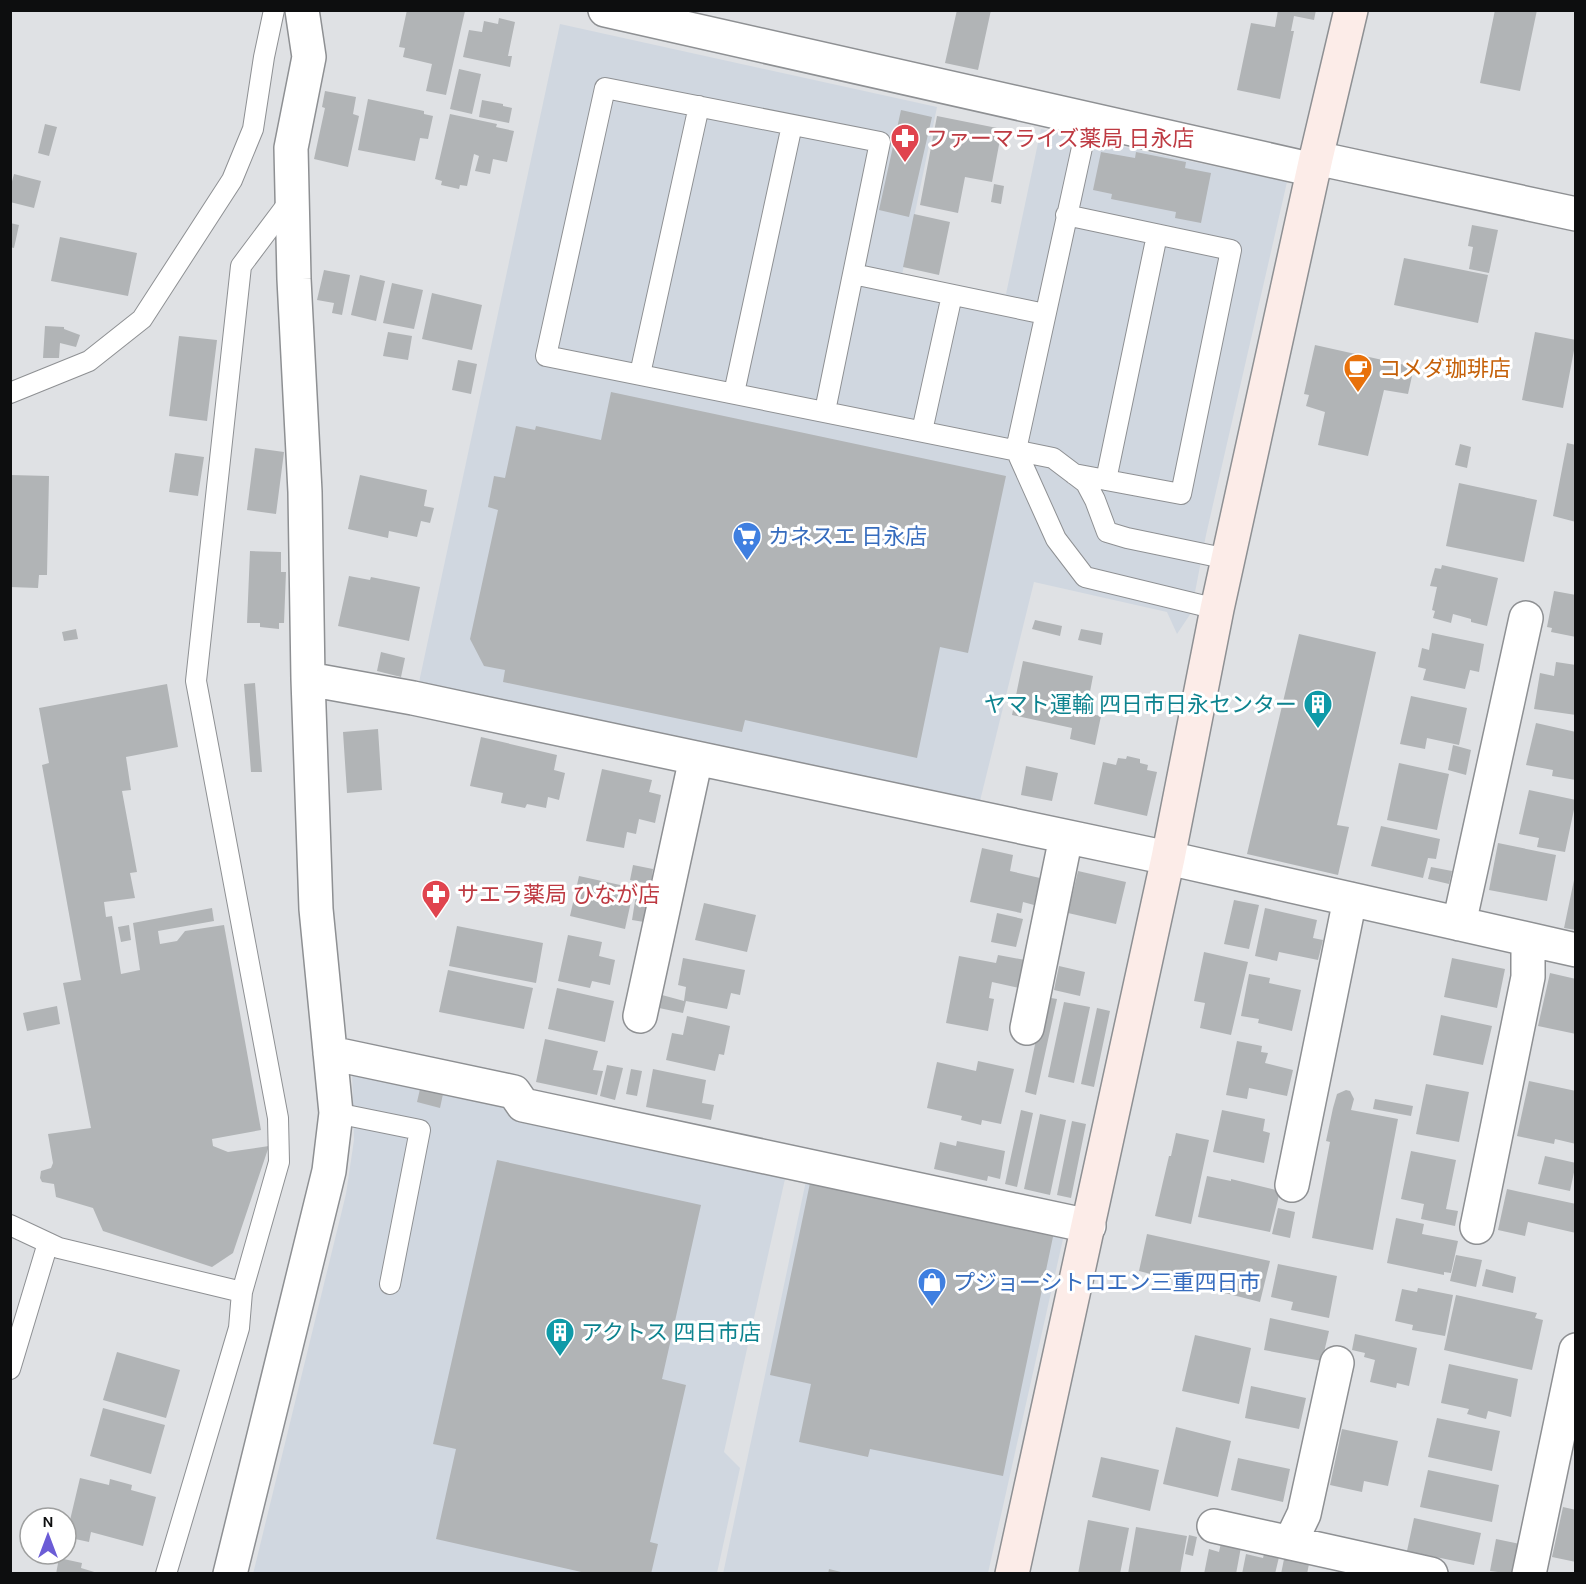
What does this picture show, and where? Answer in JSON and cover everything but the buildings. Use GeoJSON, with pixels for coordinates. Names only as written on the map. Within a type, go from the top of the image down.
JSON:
{"type":"FeatureCollection","features":[{"type":"Feature","properties":{"kind":"street"},"geometry":{"type":"LineString","coordinates":[[230,1574],[329,1171],[336,1113],[316,909],[308,679],[305,492],[294,279],[291,148],[309,57],[302,10]]}},
{"type":"Feature","properties":{"kind":"street"},"geometry":{"type":"LineString","coordinates":[[605,10],[1088,120],[1575,214]]}},
{"type":"Feature","properties":{"kind":"street"},"geometry":{"type":"LineString","coordinates":[[1012,1574],[1168,858],[1217,609],[1351,10]]}},
{"type":"Feature","properties":{"kind":"street"},"geometry":{"type":"LineString","coordinates":[[1460,924],[1526,618]]}},
{"type":"Feature","properties":{"kind":"street"},"geometry":{"type":"LineString","coordinates":[[308,679],[412,698],[1168,858],[1575,950]]}},
{"type":"Feature","properties":{"kind":"street"},"geometry":{"type":"LineString","coordinates":[[640,1016],[696,758]]}},
{"type":"Feature","properties":{"kind":"street"},"geometry":{"type":"LineString","coordinates":[[1027,1028],[1066,837]]}},
{"type":"Feature","properties":{"kind":"street"},"geometry":{"type":"LineString","coordinates":[[1293,1185],[1350,899]]}},
{"type":"Feature","properties":{"kind":"street"},"geometry":{"type":"LineString","coordinates":[[1477,1227],[1528,977],[1528,940]]}},
{"type":"Feature","properties":{"kind":"street"},"geometry":{"type":"LineString","coordinates":[[330,1053],[514,1092],[523,1105],[1089,1226]]}},
{"type":"Feature","properties":{"kind":"street"},"geometry":{"type":"LineString","coordinates":[[1529,1574],[1575,1350]]}},
{"type":"Feature","properties":{"kind":"street"},"geometry":{"type":"LineString","coordinates":[[1290,1543],[1304,1514],[1336,1363]]}},
{"type":"Feature","properties":{"kind":"street"},"geometry":{"type":"LineString","coordinates":[[1214,1526],[1431,1574]]}},
{"type":"Feature","properties":{"kind":"lane"},"geometry":{"type":"LineString","coordinates":[[10,393],[89,361],[142,319],[232,180],[253,129],[274,10]]}},
{"type":"Feature","properties":{"kind":"lane"},"geometry":{"type":"LineString","coordinates":[[825,411],[880,142],[605,88],[546,356],[1053,458],[1086,483],[1107,532],[1228,559]]}},
{"type":"Feature","properties":{"kind":"lane"},"geometry":{"type":"LineString","coordinates":[[640,374],[699,106]]}},
{"type":"Feature","properties":{"kind":"lane"},"geometry":{"type":"LineString","coordinates":[[1088,120],[1016,450],[1056,539],[1085,577],[1217,609]]}},
{"type":"Feature","properties":{"kind":"lane"},"geometry":{"type":"LineString","coordinates":[[734,393],[792,125]]}},
{"type":"Feature","properties":{"kind":"lane"},"geometry":{"type":"LineString","coordinates":[[166,1574],[239,1328],[242,1292],[279,1162],[278,1118],[196,681],[241,266],[292,198]]}},
{"type":"Feature","properties":{"kind":"lane"},"geometry":{"type":"LineString","coordinates":[[1066,215],[1231,250],[1180,494],[1074,474]]}},
{"type":"Feature","properties":{"kind":"lane"},"geometry":{"type":"LineString","coordinates":[[1106,480],[1157,235]]}},
{"type":"Feature","properties":{"kind":"lane"},"geometry":{"type":"LineString","coordinates":[[853,274],[1045,314]]}},
{"type":"Feature","properties":{"kind":"lane"},"geometry":{"type":"LineString","coordinates":[[922,431],[952,294]]}},
{"type":"Feature","properties":{"kind":"lane"},"geometry":{"type":"LineString","coordinates":[[336,1113],[420,1130],[390,1284]]}},
{"type":"Feature","properties":{"kind":"lane"},"geometry":{"type":"LineString","coordinates":[[10,1225],[59,1248],[242,1292]]}},
{"type":"Feature","properties":{"kind":"lane"},"geometry":{"type":"LineString","coordinates":[[10,1370],[48,1243]]}},
{"type":"Feature","properties":{"kind":"shaded area"},"geometry":{"type":"Polygon","coordinates":[[[560,24],[937,107],[902,275],[1006,294],[1041,129],[1287,182],[1206,535],[1191,613],[1177,634],[1167,612],[1034,582],[979,805],[418,687],[560,24]]]}},
{"type":"Feature","properties":{"kind":"shaded area"},"geometry":{"type":"Polygon","coordinates":[[[352,1069],[776,1170],[785,1179],[724,1452],[740,1468],[717,1573],[253,1574],[346,1194],[354,1140],[352,1069]]]}},
{"type":"Feature","properties":{"kind":"shaded area"},"geometry":{"type":"Polygon","coordinates":[[[807,1176],[1065,1230],[988,1573],[723,1574],[807,1176]]]}},
{"type":"Feature","properties":{"kind":"place","name":"ファーマライズ薬局 日永店"},"geometry":{"type":"Point","coordinates":[905,164]}},
{"type":"Feature","properties":{"kind":"place","name":"コメダ珈琲店"},"geometry":{"type":"Point","coordinates":[1358,394]}},
{"type":"Feature","properties":{"kind":"place","name":"カネスエ 日永店"},"geometry":{"type":"Point","coordinates":[747,562]}},
{"type":"Feature","properties":{"kind":"place","name":"ヤマト運輸 四日市日永センター"},"geometry":{"type":"Point","coordinates":[1318,730]}},
{"type":"Feature","properties":{"kind":"place","name":"サエラ薬局 ひなが店"},"geometry":{"type":"Point","coordinates":[436,920]}},
{"type":"Feature","properties":{"kind":"place","name":"プジョーシトロエン三重四日市"},"geometry":{"type":"Point","coordinates":[932,1308]}},
{"type":"Feature","properties":{"kind":"place","name":"アクトス 四日市店"},"geometry":{"type":"Point","coordinates":[560,1358]}}]}
